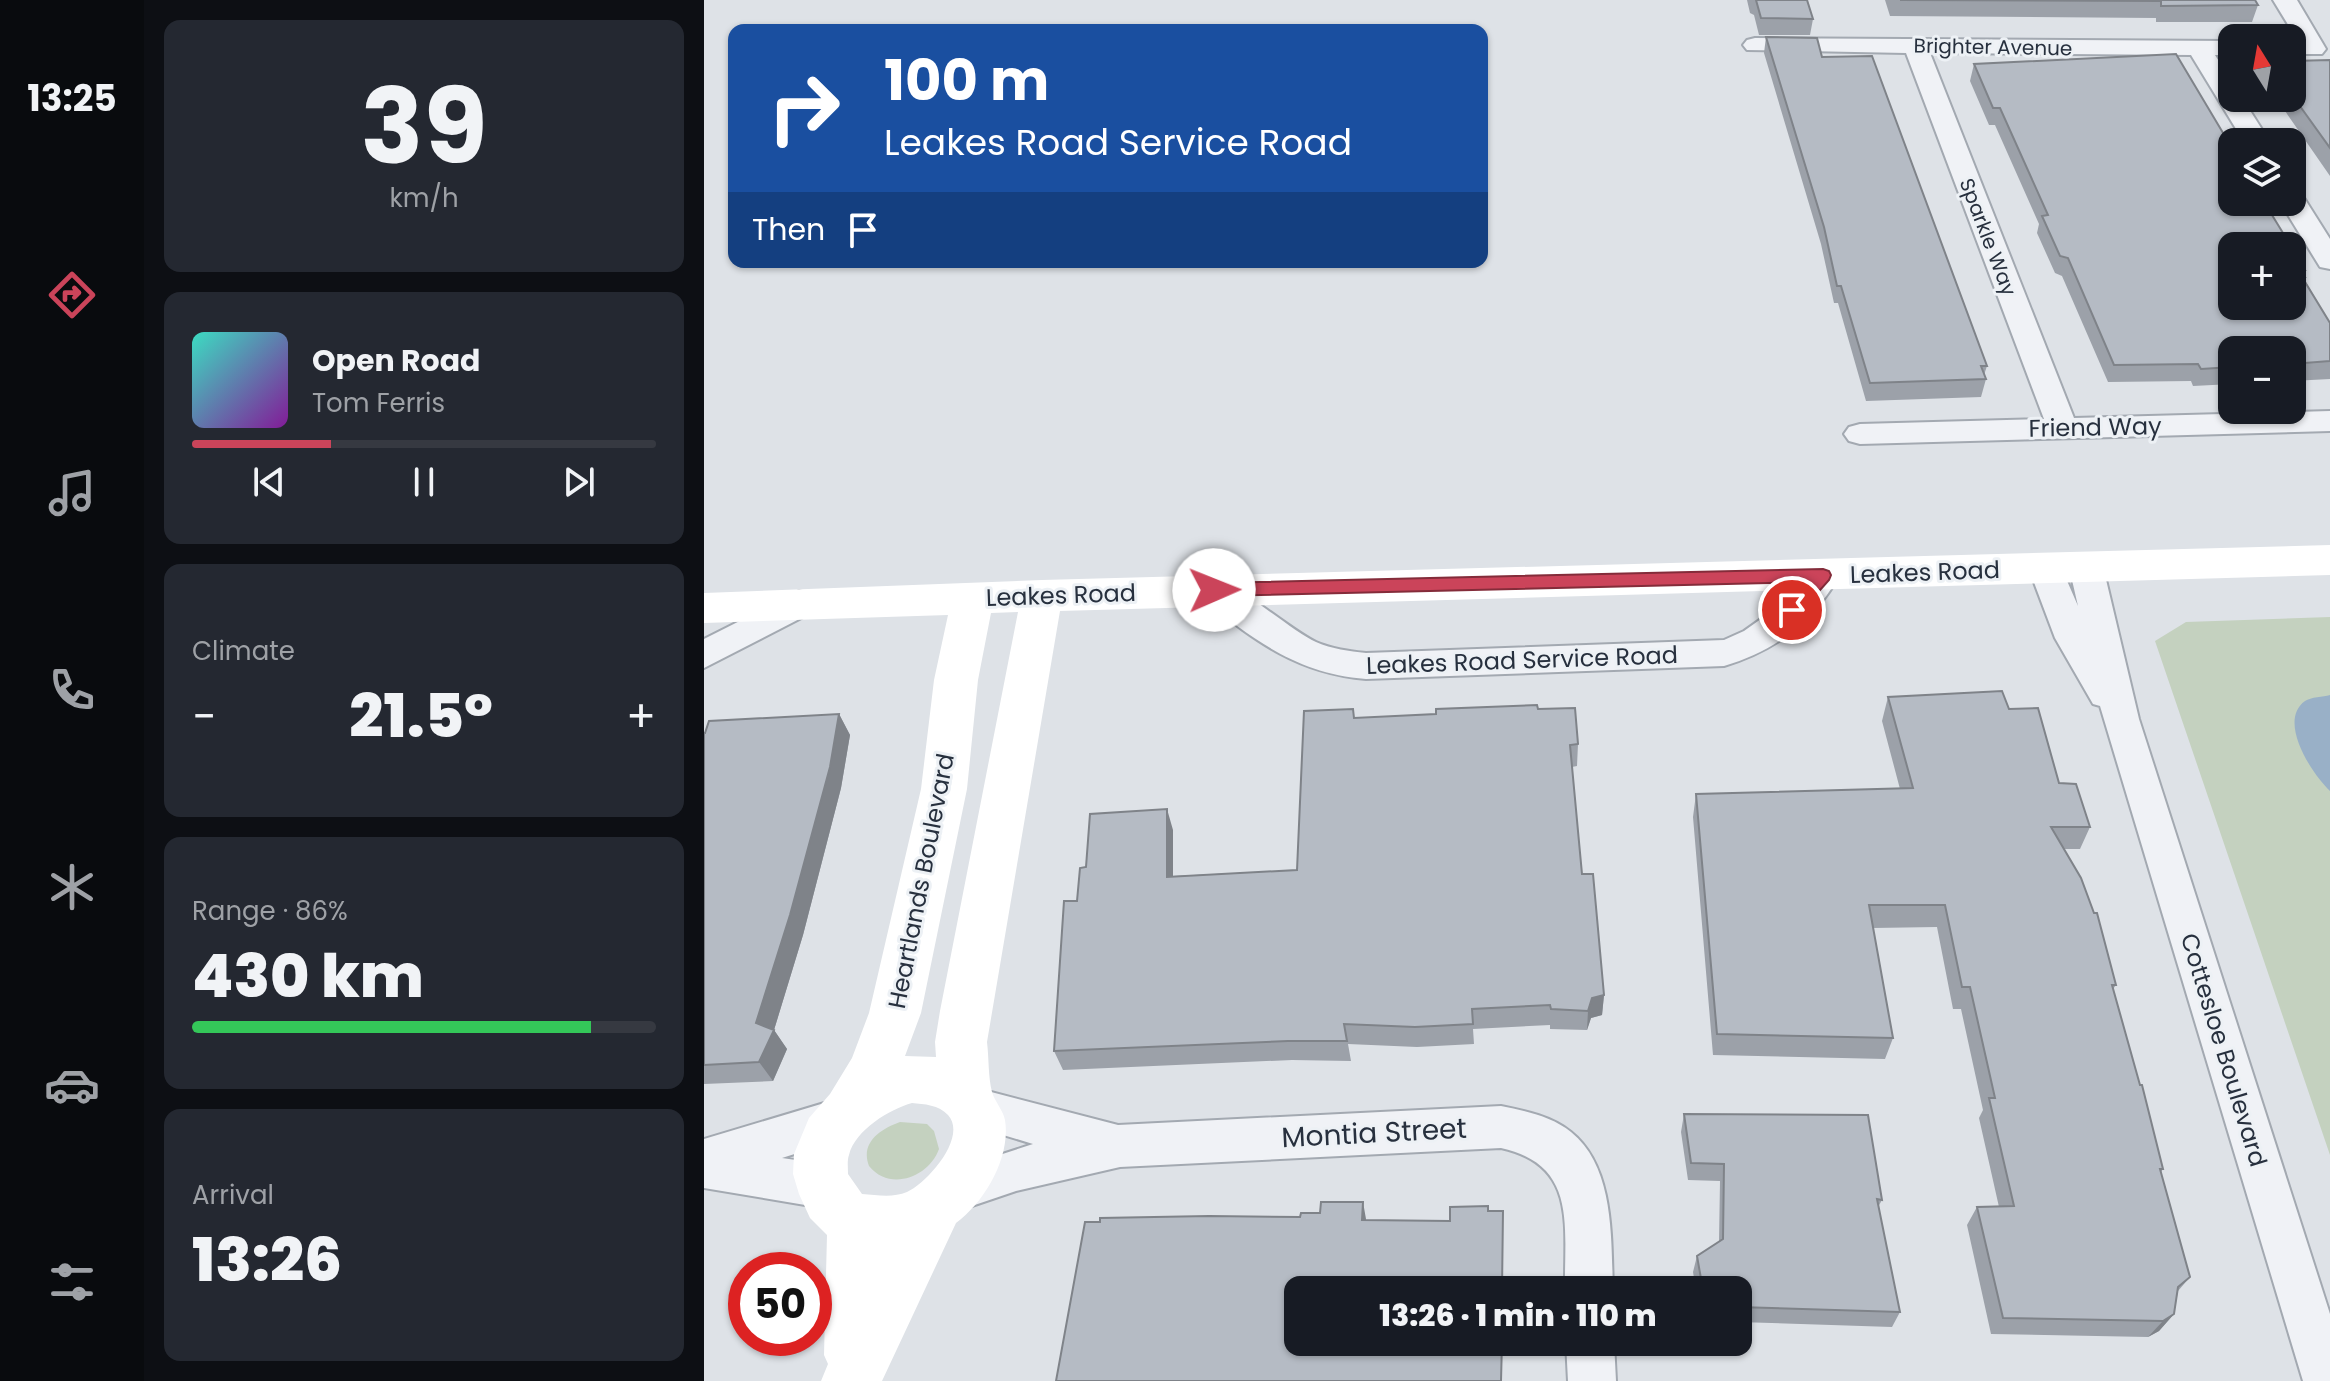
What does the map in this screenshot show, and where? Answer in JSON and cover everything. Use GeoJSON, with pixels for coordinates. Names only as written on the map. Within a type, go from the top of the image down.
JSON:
{"type":"FeatureCollection","features":[{"type":"Feature","properties":{"kind":"main road","name":"Leakes Road"},"geometry":{"type":"LineString","coordinates":[[704,608],[1042,595],[2330,560]]}},
{"type":"Feature","properties":{"kind":"main road"},"geometry":{"type":"LineString","coordinates":[[853,1375],[946,1199],[971,1167],[979,1142],[969,1102],[961,1042],[1042,595]]}},
{"type":"Feature","properties":{"kind":"main road","name":"Heartlands Boulevard"},"geometry":{"type":"LineString","coordinates":[[846,1113],[874,1070],[895,1013],[944,789],[956,680],[973,598]]}},
{"type":"Feature","properties":{"kind":"main road"},"geometry":{"type":"LineString","coordinates":[[853,1375],[857,1259],[839,1203],[821,1168],[824,1148],[846,1113],[880,1088],[912,1079],[942,1083],[969,1102]]}},
{"type":"Feature","properties":{"kind":"main road"},"geometry":{"type":"LineString","coordinates":[[839,1203],[880,1226],[908,1221],[946,1199]]}},
{"type":"Feature","properties":{"kind":"street"},"geometry":{"type":"LineString","coordinates":[[2285,0],[2312,49]]}},
{"type":"Feature","properties":{"kind":"street","name":"Brighter Avenue"},"geometry":{"type":"LineString","coordinates":[[1755,45],[2218,48]]}},
{"type":"Feature","properties":{"kind":"street","name":"Sparkle Way"},"geometry":{"type":"LineString","coordinates":[[1915,46],[2063,428]]}},
{"type":"Feature","properties":{"kind":"street"},"geometry":{"type":"LineString","coordinates":[[2198,47],[2248,128]]}},
{"type":"Feature","properties":{"kind":"street"},"geometry":{"type":"LineString","coordinates":[[2302,216],[2330,261]]}},
{"type":"Feature","properties":{"kind":"street","name":"Friend Way"},"geometry":{"type":"LineString","coordinates":[[1860,434],[2330,421]]}},
{"type":"Feature","properties":{"kind":"street","name":"Cottesloe Boulevard"},"geometry":{"type":"LineString","coordinates":[[2086,567],[2121,719],[2327,1381]]}},
{"type":"Feature","properties":{"kind":"street","name":"Cottesloe Boulevard"},"geometry":{"type":"LineString","coordinates":[[2046,569],[2073,638],[2121,719]]}},
{"type":"Feature","properties":{"kind":"street","name":"Leakes Road Service Road"},"geometry":{"type":"LineString","coordinates":[[1214,590],[1272,634],[1314,659],[1338,665],[1366,666],[1724,653],[1760,641],[1777,628],[1823,575]]}},
{"type":"Feature","properties":{"kind":"street","name":"Leakes Road"},"geometry":{"type":"LineString","coordinates":[[704,655],[799,604]]}},
{"type":"Feature","properties":{"kind":"street","name":"Montia Street"},"geometry":{"type":"LineString","coordinates":[[969,1102],[1120,1146]]}},
{"type":"Feature","properties":{"kind":"street"},"geometry":{"type":"LineString","coordinates":[[704,1160],[846,1113]]}},
{"type":"Feature","properties":{"kind":"street","name":"Montia Street"},"geometry":{"type":"LineString","coordinates":[[946,1199],[1016,1169],[1120,1146],[1501,1127],[1522,1129],[1557,1147],[1572,1164],[1580,1180],[1586,1206],[1588,1276]]}},
{"type":"Feature","properties":{"kind":"street"},"geometry":{"type":"LineString","coordinates":[[704,1167],[839,1203]]}},
{"type":"Feature","properties":{"kind":"street"},"geometry":{"type":"LineString","coordinates":[[1591,1356],[1592,1381]]}},
{"type":"Feature","properties":{"kind":"green space"},"geometry":{"type":"Polygon","coordinates":[[[2330,617],[2330,1155],[2155,641],[2186,622],[2330,617]]]}},
{"type":"Feature","properties":{"kind":"green space"},"geometry":{"type":"Polygon","coordinates":[[[900,1122],[927,1124],[934,1131],[939,1149],[934,1159],[918,1174],[908,1178],[887,1178],[869,1166],[867,1150],[879,1133],[900,1122]]]}},
{"type":"Feature","properties":{"kind":"water"},"geometry":{"type":"Polygon","coordinates":[[[2330,695],[2330,791],[2300,747],[2295,721],[2297,710],[2305,701],[2330,695]]]}},
{"type":"Feature","properties":{"kind":"building"},"geometry":{"type":"Polygon","coordinates":[[[1756,0],[1807,0],[1813,19],[1761,18],[1756,0]]]}},
{"type":"Feature","properties":{"kind":"building"},"geometry":{"type":"Polygon","coordinates":[[[1900,0],[2255,0],[2258,5],[2161,6],[2161,1],[1900,0]]]}},
{"type":"Feature","properties":{"kind":"building"},"geometry":{"type":"Polygon","coordinates":[[[1766,37],[1817,38],[1822,57],[1872,56],[1987,366],[1981,366],[1986,379],[1870,383],[1841,286],[1837,286],[1824,227],[1766,37]]]}},
{"type":"Feature","properties":{"kind":"building"},"geometry":{"type":"Polygon","coordinates":[[[2176,54],[2220,128],[2218,216],[2273,216],[2282,232],[2218,232],[2218,320],[2306,320],[2306,284],[2330,323],[2330,361],[2306,363],[2306,336],[2218,336],[2218,368],[2201,369],[2198,364],[2114,365],[2068,258],[2060,256],[2042,216],[2048,215],[2000,108],[1993,108],[1974,64],[2176,54]]]}},
{"type":"Feature","properties":{"kind":"building"},"geometry":{"type":"Polygon","coordinates":[[[2330,60],[2330,148],[2304,112],[2306,61],[2330,60]]]}},
{"type":"Feature","properties":{"kind":"building"},"geometry":{"type":"Polygon","coordinates":[[[2002,691],[2009,709],[2038,708],[2059,783],[2076,784],[2090,827],[2051,827],[2081,878],[2094,913],[2097,913],[2116,985],[2112,985],[2142,1085],[2163,1169],[2160,1169],[2190,1277],[2178,1287],[2174,1314],[2163,1321],[2003,1318],[1977,1207],[2014,1206],[1989,1098],[1995,1098],[1970,987],[1962,987],[1945,905],[1869,905],[1893,1038],[1717,1034],[1696,794],[1913,788],[1888,697],[2002,691]]]}},
{"type":"Feature","properties":{"kind":"building"},"geometry":{"type":"Polygon","coordinates":[[[1537,705],[1538,709],[1575,708],[1578,744],[1570,745],[1582,874],[1593,874],[1604,995],[1592,998],[1588,1011],[1551,1009],[1550,1005],[1472,1009],[1473,1024],[1415,1027],[1344,1024],[1347,1041],[1054,1051],[1064,901],[1077,901],[1080,868],[1086,867],[1090,814],[1167,809],[1167,877],[1297,870],[1304,711],[1353,709],[1354,718],[1436,714],[1436,709],[1537,705]]]}},
{"type":"Feature","properties":{"kind":"building"},"geometry":{"type":"Polygon","coordinates":[[[839,714],[830,767],[790,915],[756,1023],[774,1030],[759,1062],[704,1065],[704,733],[709,721],[839,714]]]}},
{"type":"Feature","properties":{"kind":"building"},"geometry":{"type":"Polygon","coordinates":[[[1684,1114],[1868,1115],[1882,1200],[1877,1199],[1900,1312],[1752,1307],[1752,1276],[1701,1276],[1697,1256],[1723,1239],[1724,1164],[1691,1163],[1684,1114]]]}},
{"type":"Feature","properties":{"kind":"building"},"geometry":{"type":"Polygon","coordinates":[[[1321,1202],[1363,1202],[1362,1220],[1450,1221],[1450,1207],[1488,1206],[1488,1211],[1503,1211],[1502,1276],[1284,1276],[1284,1356],[1502,1356],[1501,1381],[1056,1381],[1085,1222],[1100,1222],[1100,1218],[1300,1217],[1301,1213],[1320,1213],[1321,1202]]]}},
{"type":"Feature","properties":{"kind":"route"},"geometry":{"type":"LineString","coordinates":[[1214,590],[1823,575],[1792,610]]}}]}
